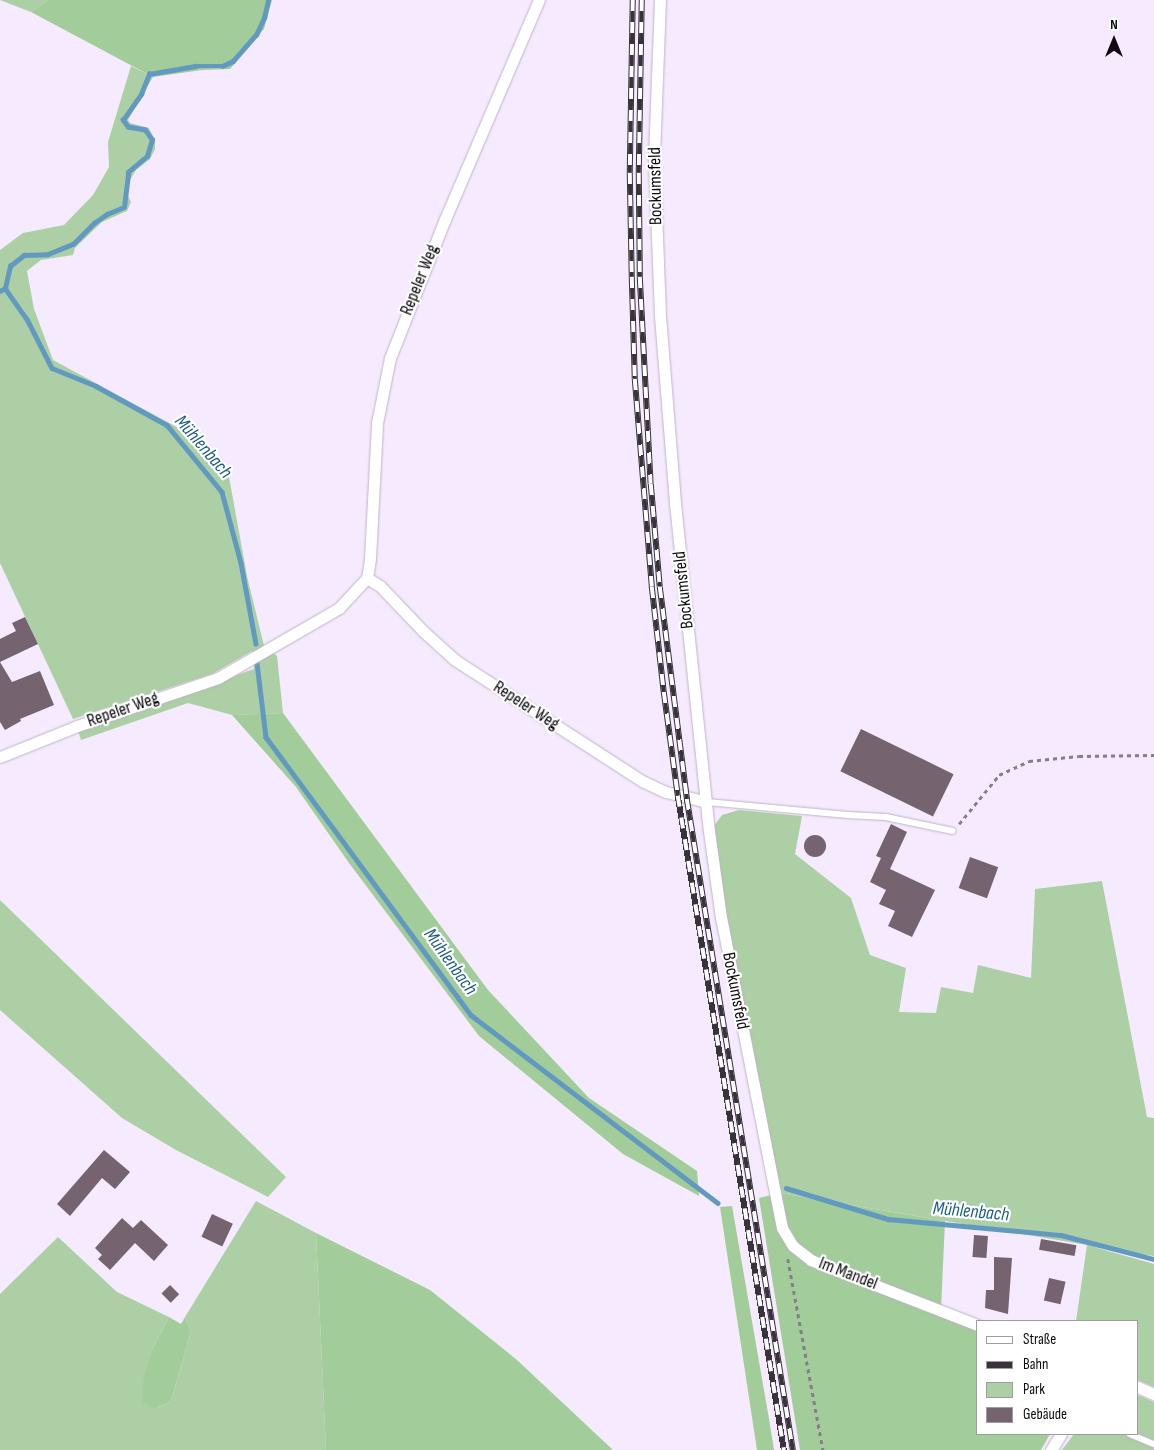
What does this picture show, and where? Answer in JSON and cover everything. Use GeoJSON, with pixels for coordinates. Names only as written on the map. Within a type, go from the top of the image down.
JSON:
{"type":"FeatureCollection","features":[{"type":"Feature","properties":{"kind":"street","name":"Repeler Weg"},"geometry":{"type":"LineString","coordinates":[[0,757],[77,726],[218,678],[339,608],[366,578],[370,558],[377,424],[390,358],[445,219],[539,0]]}},
{"type":"Feature","properties":{"kind":"street","name":"Bockumsfeld"},"geometry":{"type":"LineString","coordinates":[[660,0],[654,160],[660,316],[675,504],[721,917],[772,1173]]}},
{"type":"Feature","properties":{"kind":"street","name":"Repeler Weg"},"geometry":{"type":"LineString","coordinates":[[366,578],[380,586],[424,632],[455,660],[642,781],[666,792],[707,802]]}},
{"type":"Feature","properties":{"kind":"street","name":"Im Mandel"},"geometry":{"type":"LineString","coordinates":[[772,1173],[782,1228],[793,1246],[811,1260],[976,1324]]}},
{"type":"Feature","properties":{"kind":"street"},"geometry":{"type":"LineString","coordinates":[[1139,1387],[1154,1394]]}},
{"type":"Feature","properties":{"kind":"street"},"geometry":{"type":"LineString","coordinates":[[1051,1450],[1060,1435]]}},
{"type":"Feature","properties":{"kind":"lane"},"geometry":{"type":"LineString","coordinates":[[707,802],[847,816],[886,817],[954,831]]}},
{"type":"Feature","properties":{"kind":"lane"},"geometry":{"type":"LineString","coordinates":[[1132,1435],[1154,1444]]}},
{"type":"Feature","properties":{"kind":"path"},"geometry":{"type":"LineString","coordinates":[[954,831],[999,775],[1028,761],[1079,756],[1154,755]]}},
{"type":"Feature","properties":{"kind":"path"},"geometry":{"type":"LineString","coordinates":[[787,1257],[823,1450]]}},
{"type":"Feature","properties":{"kind":"green space"},"geometry":{"type":"Polygon","coordinates":[[[0,0],[48,0],[31,12],[0,0]]]}},
{"type":"Feature","properties":{"kind":"green space"},"geometry":{"type":"Polygon","coordinates":[[[48,0],[272,0],[264,29],[230,69],[202,70],[153,77],[31,12],[48,0]]]}},
{"type":"Feature","properties":{"kind":"green space"},"geometry":{"type":"Polygon","coordinates":[[[131,66],[153,77],[128,120],[130,123],[149,128],[155,140],[155,149],[150,159],[136,170],[129,182],[127,193],[131,202],[127,211],[102,222],[75,248],[73,255],[41,260],[27,271],[34,309],[53,360],[186,432],[229,477],[247,576],[264,646],[277,656],[283,713],[232,715],[188,703],[81,740],[78,731],[254,669],[252,651],[212,674],[73,719],[0,563],[0,250],[23,233],[64,225],[93,195],[109,167],[108,142],[131,66]]]}},
{"type":"Feature","properties":{"kind":"green space"},"geometry":{"type":"Polygon","coordinates":[[[283,713],[488,990],[589,1098],[697,1171],[699,1196],[623,1154],[479,1036],[349,863],[296,787],[232,715],[283,713]]]}},
{"type":"Feature","properties":{"kind":"green space"},"geometry":{"type":"Polygon","coordinates":[[[739,810],[802,816],[795,854],[851,898],[870,955],[906,968],[899,1012],[936,1013],[941,987],[973,993],[978,965],[1031,978],[1035,889],[1102,881],[1147,1117],[1154,1118],[1154,1256],[1094,1247],[1154,1264],[1154,1387],[1139,1380],[1139,1320],[1076,1320],[1087,1245],[780,1193],[742,1004],[713,839],[714,826],[722,815],[739,810]]]}},
{"type":"Feature","properties":{"kind":"green space"},"geometry":{"type":"Polygon","coordinates":[[[0,900],[286,1177],[268,1197],[176,1150],[122,1118],[0,1010],[0,900]]]}},
{"type":"Feature","properties":{"kind":"green space"},"geometry":{"type":"Polygon","coordinates":[[[780,1193],[945,1221],[941,1310],[976,1329],[976,1435],[1049,1435],[1041,1450],[800,1450],[759,1198],[780,1193]]]}},
{"type":"Feature","properties":{"kind":"green space"},"geometry":{"type":"Polygon","coordinates":[[[256,1201],[316,1233],[326,1450],[0,1450],[0,1294],[58,1237],[117,1292],[169,1317],[152,1350],[155,1409],[171,1401],[191,1331],[185,1317],[256,1201]]]}},
{"type":"Feature","properties":{"kind":"green space"},"geometry":{"type":"Polygon","coordinates":[[[732,1206],[774,1450],[757,1450],[720,1207],[732,1206]]]}},
{"type":"Feature","properties":{"kind":"green space"},"geometry":{"type":"Polygon","coordinates":[[[316,1233],[430,1290],[517,1360],[613,1450],[326,1450],[316,1233]]]}},
{"type":"Feature","properties":{"kind":"green space"},"geometry":{"type":"Polygon","coordinates":[[[169,1317],[181,1324],[185,1317],[191,1331],[171,1401],[155,1409],[142,1401],[144,1377],[152,1350],[169,1317]]]}},
{"type":"Feature","properties":{"kind":"green space"},"geometry":{"type":"Polygon","coordinates":[[[1139,1395],[1154,1402],[1154,1450],[1062,1450],[1073,1435],[1139,1435],[1139,1395]]]}},
{"type":"Feature","properties":{"kind":"building"},"geometry":{"type":"Polygon","coordinates":[[[25,617],[38,644],[0,662],[0,639],[16,631],[12,623],[25,617]]]}},
{"type":"Feature","properties":{"kind":"building"},"geometry":{"type":"Polygon","coordinates":[[[0,662],[12,682],[40,671],[54,705],[20,719],[21,721],[5,730],[0,722],[0,662]]]}},
{"type":"Feature","properties":{"kind":"building"},"geometry":{"type":"Polygon","coordinates":[[[861,729],[954,774],[933,816],[840,771],[861,729]]]}},
{"type":"Feature","properties":{"kind":"building"},"geometry":{"type":"Polygon","coordinates":[[[891,824],[907,832],[890,869],[935,890],[912,937],[888,926],[895,911],[879,904],[886,890],[870,882],[881,858],[876,856],[891,824]]]}},
{"type":"Feature","properties":{"kind":"building"},"geometry":{"type":"Polygon","coordinates":[[[815,835],[823,838],[826,846],[823,854],[815,857],[807,854],[804,846],[807,838],[815,835]]]}},
{"type":"Feature","properties":{"kind":"building"},"geometry":{"type":"Polygon","coordinates":[[[970,857],[998,867],[987,898],[959,888],[970,857]]]}},
{"type":"Feature","properties":{"kind":"building"},"geometry":{"type":"Polygon","coordinates":[[[104,1150],[130,1172],[115,1189],[102,1178],[70,1216],[57,1204],[104,1150]]]}},
{"type":"Feature","properties":{"kind":"building"},"geometry":{"type":"Polygon","coordinates":[[[212,1214],[233,1224],[222,1246],[201,1237],[212,1214]]]}},
{"type":"Feature","properties":{"kind":"building"},"geometry":{"type":"Polygon","coordinates":[[[122,1218],[133,1228],[141,1220],[168,1245],[154,1261],[135,1243],[110,1270],[98,1259],[102,1255],[95,1248],[122,1218]]]}},
{"type":"Feature","properties":{"kind":"building"},"geometry":{"type":"Polygon","coordinates":[[[974,1235],[988,1236],[986,1258],[972,1257],[974,1235]]]}},
{"type":"Feature","properties":{"kind":"building"},"geometry":{"type":"Polygon","coordinates":[[[1041,1239],[1076,1245],[1075,1256],[1039,1250],[1041,1239]]]}},
{"type":"Feature","properties":{"kind":"building"},"geometry":{"type":"Polygon","coordinates":[[[994,1257],[1012,1258],[1008,1314],[985,1308],[986,1290],[994,1290],[994,1257]]]}},
{"type":"Feature","properties":{"kind":"building"},"geometry":{"type":"Polygon","coordinates":[[[1049,1278],[1066,1282],[1060,1304],[1044,1300],[1049,1278]]]}},
{"type":"Feature","properties":{"kind":"building"},"geometry":{"type":"Polygon","coordinates":[[[170,1285],[179,1294],[171,1303],[162,1293],[170,1285]]]}},
{"type":"Feature","properties":{"kind":"waterway"},"geometry":{"type":"LineString","coordinates":[[0,291],[5,288],[10,266],[24,255],[48,254],[73,244],[94,223],[107,214],[124,207],[128,172],[147,156],[152,140],[145,130],[128,127],[123,120],[141,94],[149,74],[196,66],[222,66],[233,61],[256,35],[264,18],[268,0]]}},
{"type":"Feature","properties":{"kind":"waterway","name":"Mühlenbach"},"geometry":{"type":"LineString","coordinates":[[5,288],[27,319],[52,368],[96,386],[167,425],[222,492],[241,563],[256,644]]}},
{"type":"Feature","properties":{"kind":"waterway","name":"Mühlenbach"},"geometry":{"type":"LineString","coordinates":[[257,663],[266,737],[471,1015],[718,1203]]}},
{"type":"Feature","properties":{"kind":"waterway","name":"Mühlenbach"},"geometry":{"type":"LineString","coordinates":[[786,1188],[888,1219],[1061,1235],[1154,1259]]}},
{"type":"Feature","properties":{"kind":"railway"},"geometry":{"type":"LineString","coordinates":[[633,0],[630,173],[635,379],[652,587],[678,796],[784,1450]]}},
{"type":"Feature","properties":{"kind":"railway"},"geometry":{"type":"LineString","coordinates":[[642,0],[639,173],[640,277],[651,484],[660,587],[687,799],[793,1450]]}}]}
